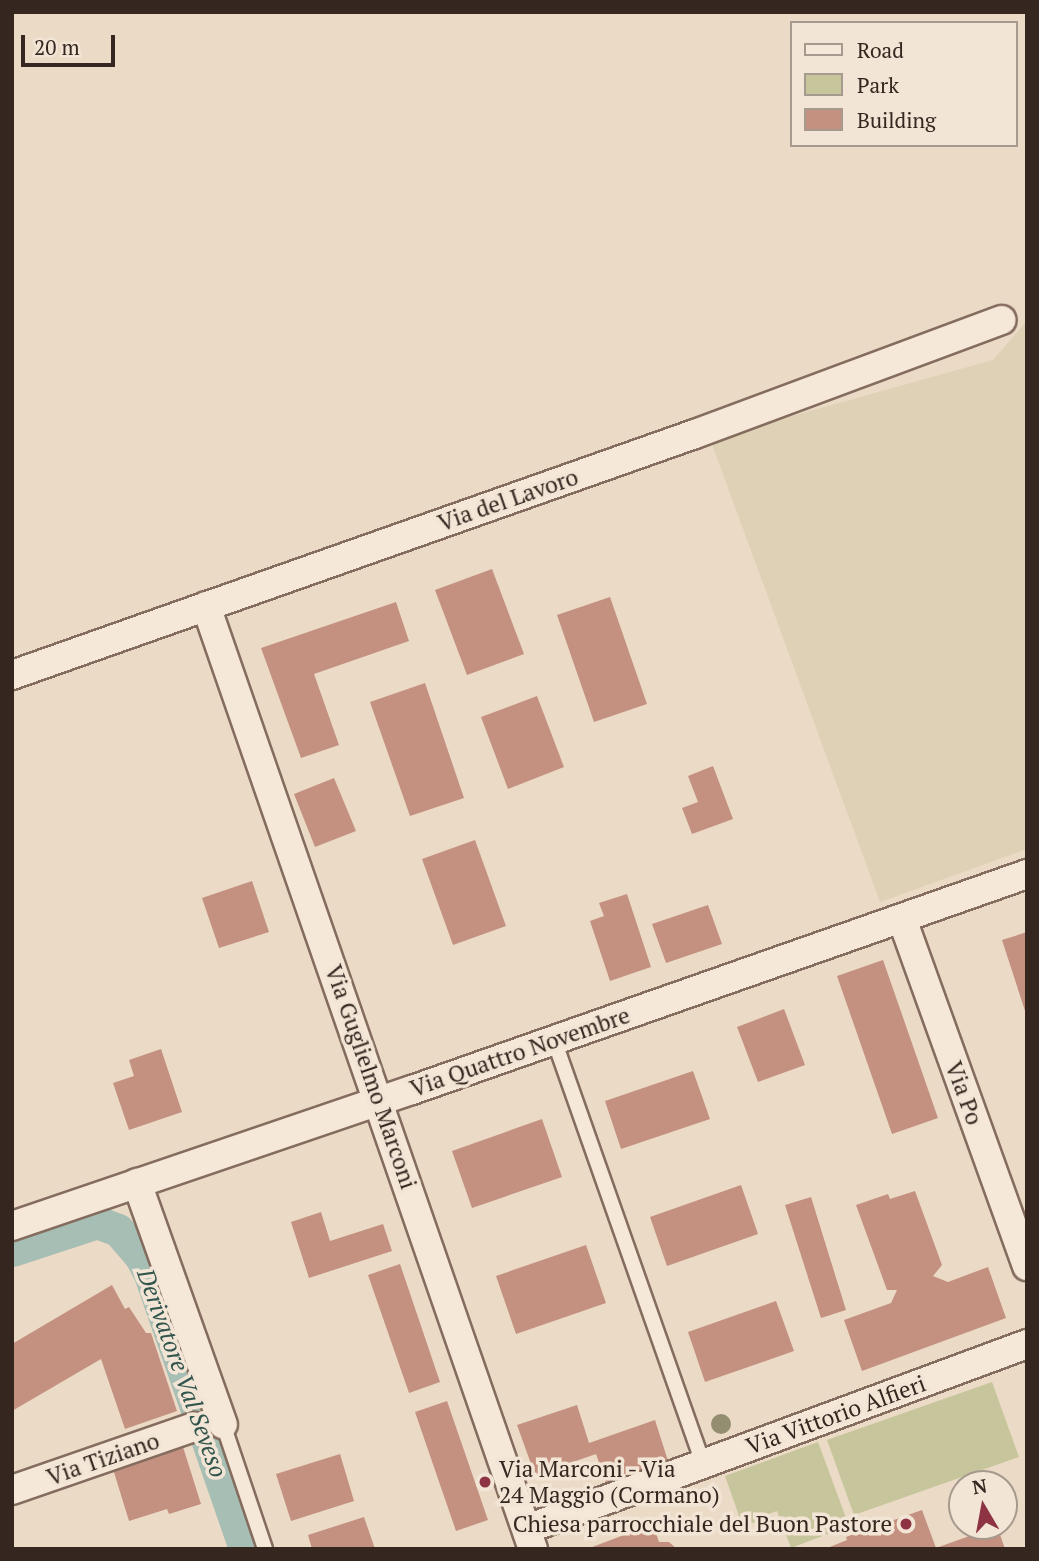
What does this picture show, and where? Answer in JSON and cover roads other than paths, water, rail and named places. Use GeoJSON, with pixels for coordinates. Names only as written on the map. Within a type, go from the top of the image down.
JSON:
{"type":"FeatureCollection","features":[{"type":"Feature","properties":{"kind":"street","name":"Via del Lavoro"},"geometry":{"type":"LineString","coordinates":[[12,675],[695,435],[1001,320]]}},
{"type":"Feature","properties":{"kind":"street","name":"Via Guglielmo Marconi"},"geometry":{"type":"LineString","coordinates":[[206,606],[530,1539]]}},
{"type":"Feature","properties":{"kind":"street","name":"Via Quattro Novembre"},"geometry":{"type":"LineString","coordinates":[[12,1226],[1027,874]]}},
{"type":"Feature","properties":{"kind":"street","name":"Via Po"},"geometry":{"type":"LineString","coordinates":[[902,919],[1027,1266]]}},
{"type":"Feature","properties":{"kind":"street"},"geometry":{"type":"LineString","coordinates":[[137,1183],[223,1424]]}},
{"type":"Feature","properties":{"kind":"street","name":"Via Vittorio Alfieri"},"geometry":{"type":"LineString","coordinates":[[530,1539],[703,1464],[1027,1344]]}},
{"type":"Feature","properties":{"kind":"street","name":"Via Tiziano"},"geometry":{"type":"LineString","coordinates":[[12,1490],[194,1427]]}},
{"type":"Feature","properties":{"kind":"lane"},"geometry":{"type":"LineString","coordinates":[[554,1040],[703,1464]]}},
{"type":"Feature","properties":{"kind":"lane"},"geometry":{"type":"LineString","coordinates":[[223,1424],[265,1549]]}},
{"type":"Feature","properties":{"kind":"waterway","name":"Derivatore Val Seveso"},"geometry":{"type":"LineString","coordinates":[[12,1250],[97,1222],[118,1230],[140,1255],[150,1274],[245,1549]]}},
{"type":"Feature","properties":{"kind":"place","name":"Via Marconi - Via 24 Maggio (Cormano)"},"geometry":{"type":"Point","coordinates":[485,1482]}},
{"type":"Feature","properties":{"kind":"place","name":"Chiesa parrocchiale del Buon Pastore"},"geometry":{"type":"Point","coordinates":[906,1524]}}]}
